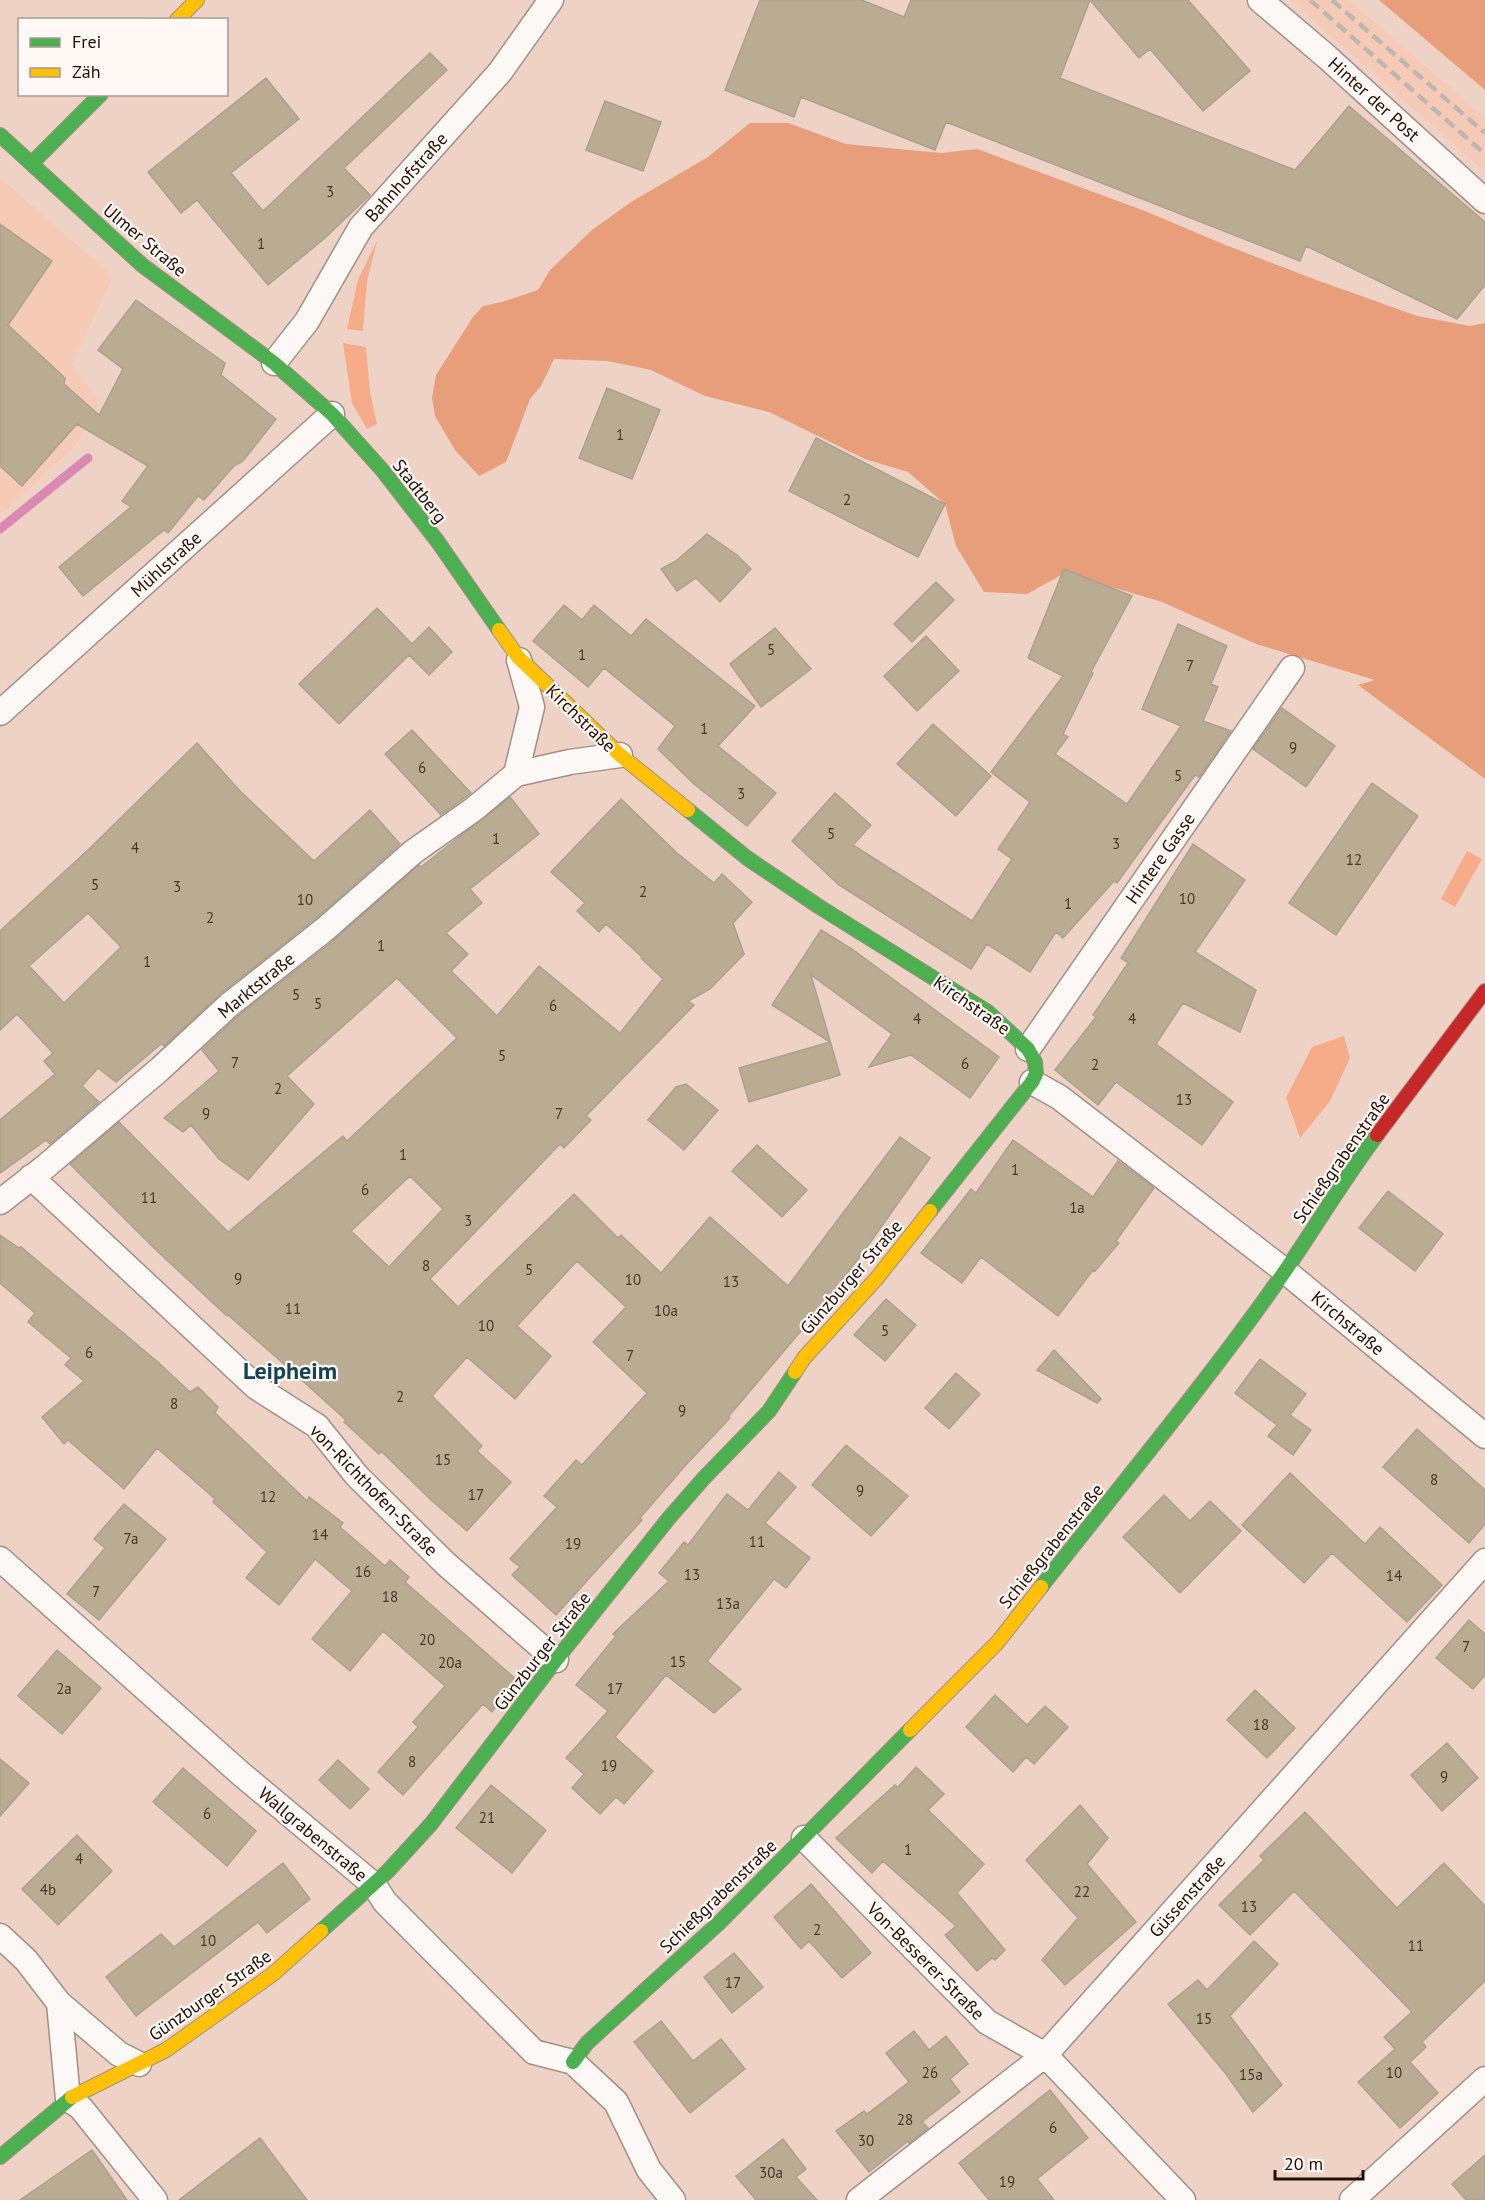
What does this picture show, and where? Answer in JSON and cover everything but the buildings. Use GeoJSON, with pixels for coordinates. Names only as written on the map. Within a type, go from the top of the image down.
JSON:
{"type":"FeatureCollection","features":[{"type":"Feature","properties":{"kind":"street"},"geometry":{"type":"LineString","coordinates":[[179,18],[197,0]]}},
{"type":"Feature","properties":{"kind":"street","name":"Bahnhofstraße"},"geometry":{"type":"LineString","coordinates":[[274,363],[307,321],[361,227],[500,72],[551,0]]}},
{"type":"Feature","properties":{"kind":"street","name":"Hinter der Post"},"geometry":{"type":"LineString","coordinates":[[1260,0],[1327,57],[1485,201]]}},
{"type":"Feature","properties":{"kind":"street"},"geometry":{"type":"LineString","coordinates":[[32,163],[99,96]]}},
{"type":"Feature","properties":{"kind":"street","name":"Ulmer Straße"},"geometry":{"type":"LineString","coordinates":[[0,135],[142,265],[274,363]]}},
{"type":"Feature","properties":{"kind":"street","name":"Stadtberg"},"geometry":{"type":"LineString","coordinates":[[274,363],[332,414],[383,471],[438,542],[518,657]]}},
{"type":"Feature","properties":{"kind":"street","name":"Mühlstraße"},"geometry":{"type":"LineString","coordinates":[[0,713],[332,414]]}},
{"type":"Feature","properties":{"kind":"street"},"geometry":{"type":"LineString","coordinates":[[516,774],[532,707],[518,657]]}},
{"type":"Feature","properties":{"kind":"street","name":"Kirchstraße"},"geometry":{"type":"LineString","coordinates":[[518,657],[620,755],[747,858],[818,906],[988,1012],[1028,1049],[1035,1062],[1036,1074],[1032,1082],[1059,1097],[1285,1271],[1485,1436]]}},
{"type":"Feature","properties":{"kind":"street","name":"Hintere Gasse"},"geometry":{"type":"LineString","coordinates":[[1028,1049],[1292,668]]}},
{"type":"Feature","properties":{"kind":"street","name":"Marktstraße"},"geometry":{"type":"LineString","coordinates":[[0,1202],[160,1069],[229,1005],[324,930],[413,852],[474,809],[516,774],[570,762],[620,755]]}},
{"type":"Feature","properties":{"kind":"street","name":"Schießgrabenstraße"},"geometry":{"type":"LineString","coordinates":[[573,2062],[587,2043],[719,1923],[997,1643],[1148,1455],[1285,1271],[1356,1163],[1485,991]]}},
{"type":"Feature","properties":{"kind":"street","name":"Günzburger Straße"},"geometry":{"type":"LineString","coordinates":[[0,2157],[68,2100],[166,2050],[198,2029],[273,1974],[374,1886],[430,1824],[669,1518],[769,1411],[804,1358],[877,1278],[1032,1082]]}},
{"type":"Feature","properties":{"kind":"street","name":"von-Richthofen-Straße"},"geometry":{"type":"LineString","coordinates":[[32,1177],[256,1387],[317,1426],[357,1476],[446,1564],[556,1660]]}},
{"type":"Feature","properties":{"kind":"street","name":"Wallgrabenstraße"},"geometry":{"type":"LineString","coordinates":[[0,1559],[240,1773],[374,1886],[385,1902],[534,2052],[573,2062],[616,2102],[648,2170],[673,2200]]}},
{"type":"Feature","properties":{"kind":"street","name":"Güssenstraße"},"geometry":{"type":"LineString","coordinates":[[860,2200],[1045,2055],[1485,1561]]}},
{"type":"Feature","properties":{"kind":"street","name":"Von-Besserer-Straße"},"geometry":{"type":"LineString","coordinates":[[804,1838],[987,2022],[1045,2055],[1183,2200]]}},
{"type":"Feature","properties":{"kind":"street"},"geometry":{"type":"LineString","coordinates":[[0,1936],[26,1960],[58,2003],[119,2054],[139,2064]]}},
{"type":"Feature","properties":{"kind":"street"},"geometry":{"type":"LineString","coordinates":[[58,2003],[68,2100],[81,2108],[155,2200]]}},
{"type":"Feature","properties":{"kind":"street"},"geometry":{"type":"LineString","coordinates":[[1352,2200],[1485,2079]]}},
{"type":"Feature","properties":{"kind":"shaded area"},"geometry":{"type":"Polygon","coordinates":[[[1290,0],[1349,0],[1485,118],[1485,172],[1290,0]]]}},
{"type":"Feature","properties":{"kind":"shaded area"},"geometry":{"type":"Polygon","coordinates":[[[1379,0],[1485,0],[1485,90],[1379,0]]]}},
{"type":"Feature","properties":{"kind":"shaded area"},"geometry":{"type":"Polygon","coordinates":[[[750,123],[788,123],[846,144],[941,153],[977,149],[1145,211],[1311,278],[1417,316],[1470,326],[1485,323],[1485,779],[1358,685],[1375,680],[1256,644],[1162,602],[1065,573],[1027,594],[984,592],[956,546],[945,504],[908,472],[865,459],[769,412],[705,396],[651,370],[608,361],[554,359],[541,386],[530,399],[506,462],[479,476],[455,450],[435,416],[432,398],[436,375],[473,317],[483,306],[538,290],[550,270],[592,230],[631,202],[708,157],[750,123]]]}},
{"type":"Feature","properties":{"kind":"shaded area"},"geometry":{"type":"Polygon","coordinates":[[[0,178],[113,276],[72,365],[100,402],[75,446],[0,513],[0,178]]]}},
{"type":"Feature","properties":{"kind":"shaded area"},"geometry":{"type":"Polygon","coordinates":[[[377,241],[367,281],[363,331],[347,329],[358,280],[377,241]]]}},
{"type":"Feature","properties":{"kind":"shaded area"},"geometry":{"type":"Polygon","coordinates":[[[343,343],[366,347],[370,392],[377,424],[367,429],[352,403],[343,343]]]}},
{"type":"Feature","properties":{"kind":"shaded area"},"geometry":{"type":"Polygon","coordinates":[[[1467,851],[1482,859],[1455,907],[1441,899],[1467,851]]]}},
{"type":"Feature","properties":{"kind":"shaded area"},"geometry":{"type":"Polygon","coordinates":[[[1344,1036],[1350,1058],[1330,1101],[1300,1138],[1286,1098],[1312,1047],[1344,1036]]]}},
{"type":"Feature","properties":{"kind":"waterway"},"geometry":{"type":"LineString","coordinates":[[0,529],[88,458]]}},
{"type":"Feature","properties":{"kind":"railway"},"geometry":{"type":"LineString","coordinates":[[1310,0],[1485,154]]}},
{"type":"Feature","properties":{"kind":"railway"},"geometry":{"type":"LineString","coordinates":[[1332,0],[1485,133]]}},
{"type":"Feature","properties":{"kind":"traffic: fast"},"geometry":{"type":"LineString","coordinates":[[32,163],[99,96]]}},
{"type":"Feature","properties":{"kind":"traffic: fast"},"geometry":{"type":"LineString","coordinates":[[0,135],[142,265],[274,363],[332,414],[383,471],[438,542],[499,630]]}},
{"type":"Feature","properties":{"kind":"traffic: fast"},"geometry":{"type":"LineString","coordinates":[[688,810],[747,858],[818,906],[988,1012],[1028,1049],[1035,1062],[1036,1074],[1032,1082],[930,1211]]}},
{"type":"Feature","properties":{"kind":"traffic: fast"},"geometry":{"type":"LineString","coordinates":[[1041,1587],[1256,1312],[1377,1135]]}},
{"type":"Feature","properties":{"kind":"traffic: fast"},"geometry":{"type":"LineString","coordinates":[[321,1931],[388,1871],[431,1824],[556,1660],[669,1518],[769,1411],[795,1372]]}},
{"type":"Feature","properties":{"kind":"traffic: fast"},"geometry":{"type":"LineString","coordinates":[[573,2062],[587,2043],[719,1923],[910,1730]]}},
{"type":"Feature","properties":{"kind":"traffic: fast"},"geometry":{"type":"LineString","coordinates":[[0,2157],[72,2097]]}},
{"type":"Feature","properties":{"kind":"traffic: slow"},"geometry":{"type":"LineString","coordinates":[[179,18],[197,0]]}},
{"type":"Feature","properties":{"kind":"traffic: slow"},"geometry":{"type":"LineString","coordinates":[[499,630],[518,657],[620,755],[688,810]]}},
{"type":"Feature","properties":{"kind":"traffic: slow"},"geometry":{"type":"LineString","coordinates":[[795,1372],[804,1358],[877,1278],[930,1211]]}},
{"type":"Feature","properties":{"kind":"traffic: slow"},"geometry":{"type":"LineString","coordinates":[[910,1730],[997,1643],[1041,1587]]}},
{"type":"Feature","properties":{"kind":"traffic: slow"},"geometry":{"type":"LineString","coordinates":[[72,2097],[166,2050],[273,1974],[321,1931]]}},
{"type":"Feature","properties":{"kind":"traffic: jam"},"geometry":{"type":"LineString","coordinates":[[1377,1135],[1485,991]]}},
{"type":"Feature","properties":{"kind":"district","name":"Leipheim"},"geometry":{"type":"Point","coordinates":[290,1370]}}]}
